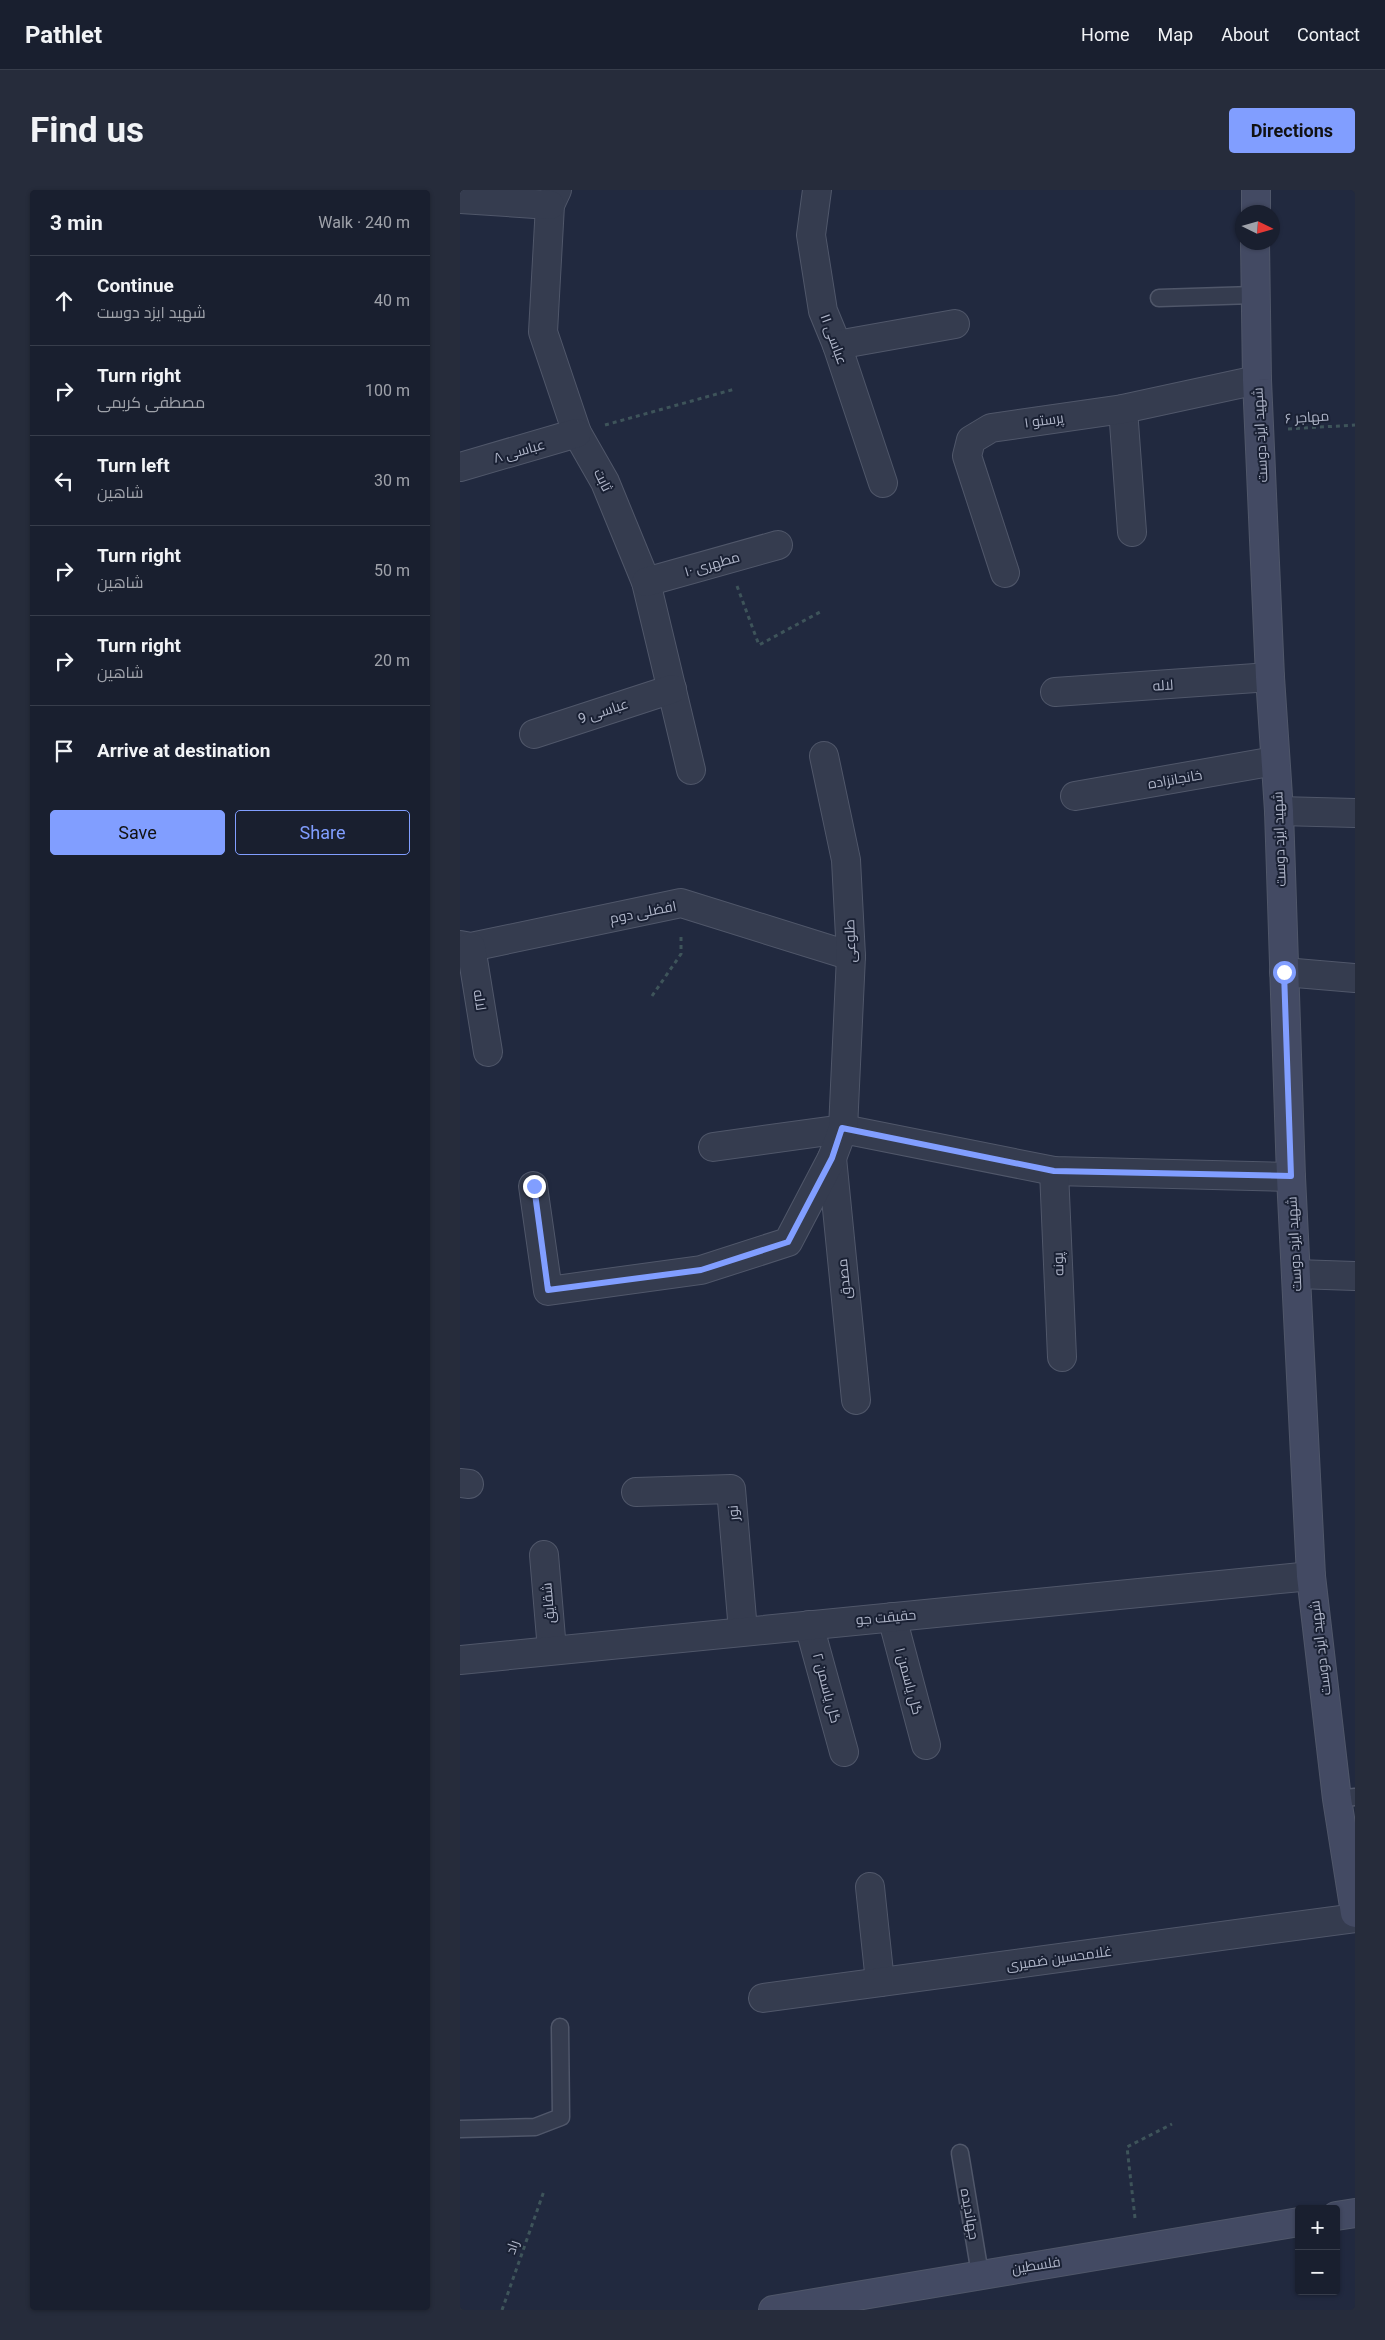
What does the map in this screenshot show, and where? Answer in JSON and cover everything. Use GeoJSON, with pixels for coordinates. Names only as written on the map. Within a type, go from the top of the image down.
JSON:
{"type":"FeatureCollection","features":[{"type":"Feature","properties":{"kind":"main road"},"geometry":{"type":"LineString","coordinates":[[1256,190],[1256,205]]}},
{"type":"Feature","properties":{"kind":"main road","name":"شهید ایزد دوست"},"geometry":{"type":"LineString","coordinates":[[1255,250],[1254,295],[1257,380],[1270,677],[1279,811],[1291,1176],[1311,1576],[1346,1798],[1355,1912]]}},
{"type":"Feature","properties":{"kind":"main road"},"geometry":{"type":"LineString","coordinates":[[1340,2215],[1355,2213]]}},
{"type":"Feature","properties":{"kind":"main road","name":"فلسطین"},"geometry":{"type":"LineString","coordinates":[[774,2310],[1295,2223]]}},
{"type":"Feature","properties":{"kind":"street","name":"عباسی ۱۱"},"geometry":{"type":"LineString","coordinates":[[817,190],[811,235],[823,311],[837,346],[883,483]]}},
{"type":"Feature","properties":{"kind":"street"},"geometry":{"type":"LineString","coordinates":[[460,199],[554,198]]}},
{"type":"Feature","properties":{"kind":"street","name":"ثابت"},"geometry":{"type":"LineString","coordinates":[[554,198],[543,332],[577,433],[605,482],[646,582],[691,770]]}},
{"type":"Feature","properties":{"kind":"street"},"geometry":{"type":"LineString","coordinates":[[837,346],[955,324]]}},
{"type":"Feature","properties":{"kind":"street","name":"پرستو ۱"},"geometry":{"type":"LineString","coordinates":[[1005,573],[967,456],[971,440],[991,428],[1123,409],[1257,380]]}},
{"type":"Feature","properties":{"kind":"street"},"geometry":{"type":"LineString","coordinates":[[1123,409],[1132,532]]}},
{"type":"Feature","properties":{"kind":"street","name":"عباسی ۸"},"geometry":{"type":"LineString","coordinates":[[460,467],[577,433]]}},
{"type":"Feature","properties":{"kind":"street","name":"مطهری ۱۰"},"geometry":{"type":"LineString","coordinates":[[646,582],[778,545]]}},
{"type":"Feature","properties":{"kind":"street","name":"لاله"},"geometry":{"type":"LineString","coordinates":[[1055,692],[1270,677]]}},
{"type":"Feature","properties":{"kind":"street","name":"عباسی 9"},"geometry":{"type":"LineString","coordinates":[[534,734],[672,689]]}},
{"type":"Feature","properties":{"kind":"street","name":"طلوعی"},"geometry":{"type":"LineString","coordinates":[[824,756],[846,860],[851,956],[842,1128],[832,1158]]}},
{"type":"Feature","properties":{"kind":"street","name":"خانجانزاده"},"geometry":{"type":"LineString","coordinates":[[1075,796],[1275,761]]}},
{"type":"Feature","properties":{"kind":"street"},"geometry":{"type":"LineString","coordinates":[[1279,811],[1355,813]]}},
{"type":"Feature","properties":{"kind":"street","name":"افضلی دوم"},"geometry":{"type":"LineString","coordinates":[[466,946],[681,903],[851,956]]}},
{"type":"Feature","properties":{"kind":"street","name":"لاله"},"geometry":{"type":"LineString","coordinates":[[466,946],[488,1052]]}},
{"type":"Feature","properties":{"kind":"street"},"geometry":{"type":"LineString","coordinates":[[1284,972],[1355,978]]}},
{"type":"Feature","properties":{"kind":"street"},"geometry":{"type":"LineString","coordinates":[[713,1147],[842,1128],[1054,1171],[1291,1176]]}},
{"type":"Feature","properties":{"kind":"street"},"geometry":{"type":"LineString","coordinates":[[534,1186],[548,1290],[701,1270],[788,1242],[832,1158]]}},
{"type":"Feature","properties":{"kind":"street","name":"مصدق"},"geometry":{"type":"LineString","coordinates":[[832,1158],[856,1400]]}},
{"type":"Feature","properties":{"kind":"street","name":"پونه"},"geometry":{"type":"LineString","coordinates":[[1054,1171],[1062,1357]]}},
{"type":"Feature","properties":{"kind":"street"},"geometry":{"type":"LineString","coordinates":[[1296,1274],[1355,1276]]}},
{"type":"Feature","properties":{"kind":"street","name":"نور"},"geometry":{"type":"LineString","coordinates":[[636,1492],[731,1489],[742,1632]]}},
{"type":"Feature","properties":{"kind":"street","name":"شقایق"},"geometry":{"type":"LineString","coordinates":[[544,1555],[552,1650]]}},
{"type":"Feature","properties":{"kind":"street","name":"حقیقت جو"},"geometry":{"type":"LineString","coordinates":[[460,1660],[1311,1576]]}},
{"type":"Feature","properties":{"kind":"street","name":"گل یاسمن ۱"},"geometry":{"type":"LineString","coordinates":[[892,1617],[926,1744]]}},
{"type":"Feature","properties":{"kind":"street","name":"گل یاسمن ۲"},"geometry":{"type":"LineString","coordinates":[[809,1625],[844,1752]]}},
{"type":"Feature","properties":{"kind":"street"},"geometry":{"type":"LineString","coordinates":[[870,1887],[880,1982]]}},
{"type":"Feature","properties":{"kind":"street","name":"غلامحسین ضمیری"},"geometry":{"type":"LineString","coordinates":[[763,1998],[1355,1918]]}},
{"type":"Feature","properties":{"kind":"lane"},"geometry":{"type":"LineString","coordinates":[[1160,298],[1254,295]]}},
{"type":"Feature","properties":{"kind":"lane"},"geometry":{"type":"LineString","coordinates":[[460,2129],[535,2127],[561,2117],[560,2027]]}},
{"type":"Feature","properties":{"kind":"lane","name":"جهاندیده"},"geometry":{"type":"LineString","coordinates":[[960,2153],[980,2274]]}},
{"type":"Feature","properties":{"kind":"path"},"geometry":{"type":"LineString","coordinates":[[577,433],[735,389]]}},
{"type":"Feature","properties":{"kind":"path","name":"مهاجر ۶"},"geometry":{"type":"LineString","coordinates":[[1260,431],[1355,425]]}},
{"type":"Feature","properties":{"kind":"path"},"geometry":{"type":"LineString","coordinates":[[728,560],[759,645],[820,612]]}},
{"type":"Feature","properties":{"kind":"path"},"geometry":{"type":"LineString","coordinates":[[652,996],[681,954],[681,903]]}},
{"type":"Feature","properties":{"kind":"path"},"geometry":{"type":"LineString","coordinates":[[1138,2248],[1128,2147],[1172,2124]]}},
{"type":"Feature","properties":{"kind":"path","name":"راد"},"geometry":{"type":"LineString","coordinates":[[502,2310],[544,2191]]}},
{"type":"Feature","properties":{"kind":"route"},"geometry":{"type":"LineString","coordinates":[[534,1186],[548,1290],[701,1270],[788,1242],[832,1158],[842,1128],[1054,1171],[1291,1176],[1284,972]]}}]}
